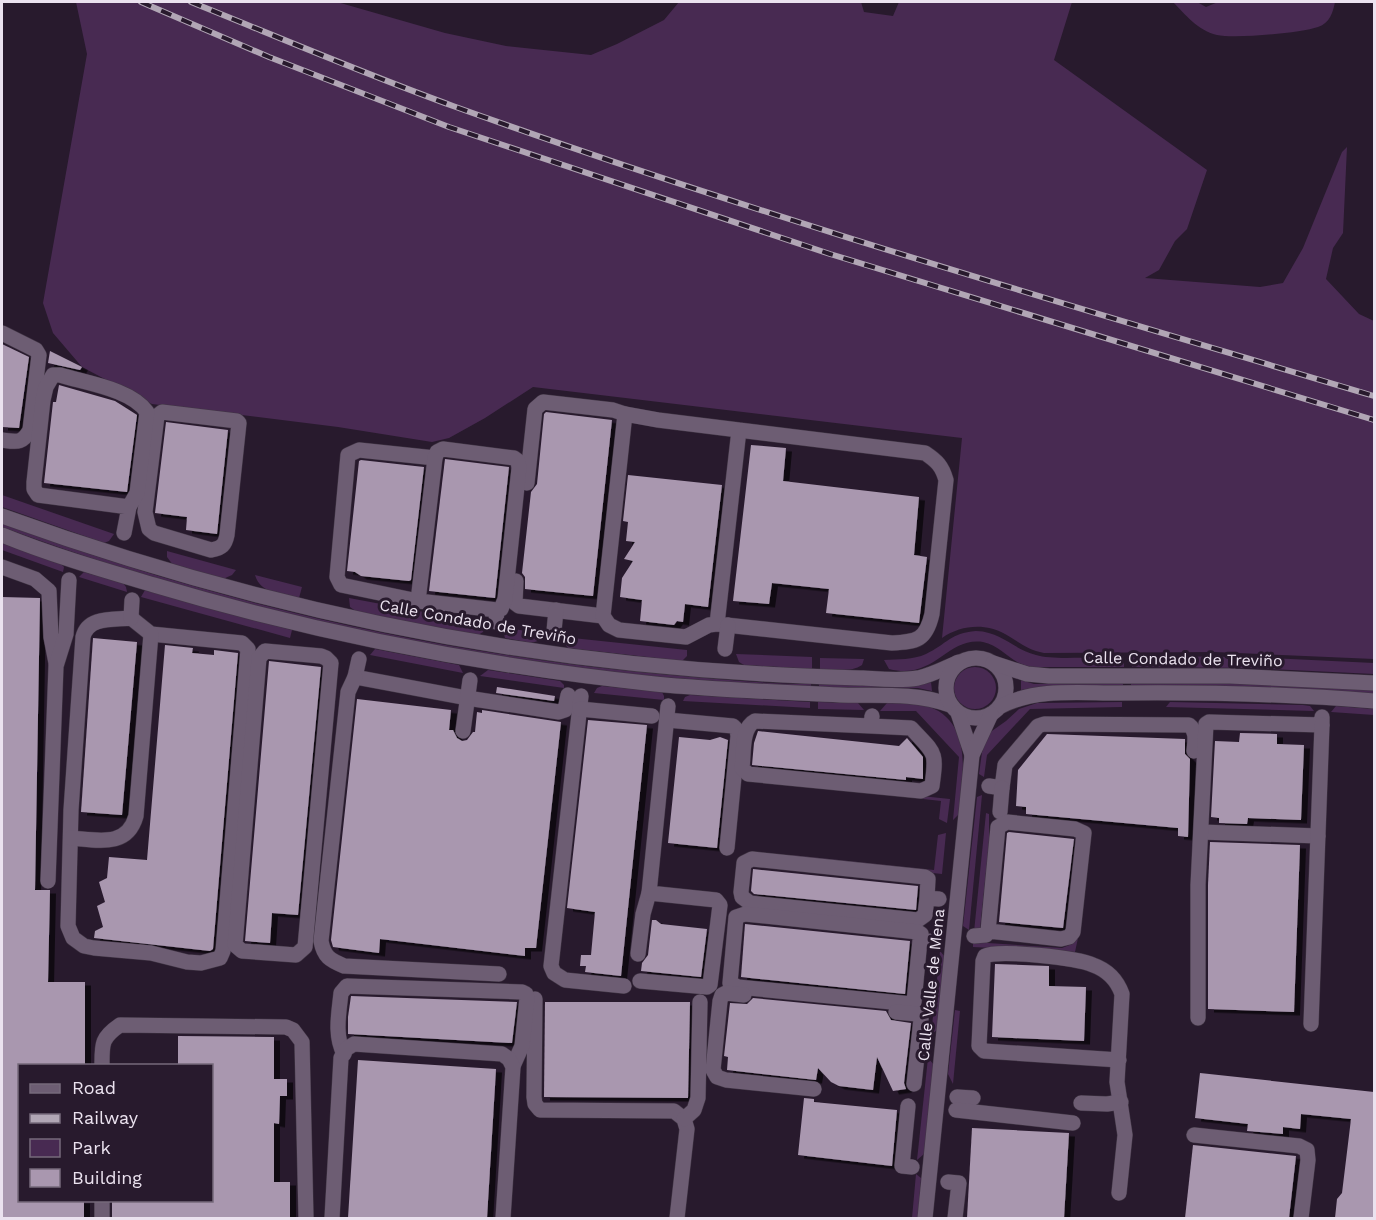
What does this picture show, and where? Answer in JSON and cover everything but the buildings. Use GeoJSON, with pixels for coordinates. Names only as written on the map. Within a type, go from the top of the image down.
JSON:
{"type":"FeatureCollection","features":[{"type":"Feature","properties":{"kind":"street"},"geometry":{"type":"LineString","coordinates":[[2,333],[36,350],[39,355],[30,430],[26,438],[18,442],[2,440]]}},
{"type":"Feature","properties":{"kind":"street"},"geometry":{"type":"LineString","coordinates":[[124,533],[129,507],[137,493],[147,412],[141,404],[129,396],[60,375],[53,375],[46,387],[43,400],[34,482],[35,492],[38,495],[129,507]]}},
{"type":"Feature","properties":{"kind":"street"},"geometry":{"type":"LineString","coordinates":[[603,616],[519,606],[515,603],[535,409],[543,402],[613,410],[658,420],[925,453],[938,461],[946,480],[929,627],[924,635],[912,642],[873,649],[723,625],[709,625],[697,639],[619,630],[609,625],[603,616],[625,414]]}},
{"type":"Feature","properties":{"kind":"street"},"geometry":{"type":"LineString","coordinates":[[162,412],[237,421],[240,427],[225,543],[220,549],[211,550],[162,540],[149,529],[145,512],[157,416],[162,412]]}},
{"type":"Feature","properties":{"kind":"street"},"geometry":{"type":"LineString","coordinates":[[725,649],[723,625],[739,430]]}},
{"type":"Feature","properties":{"kind":"street"},"geometry":{"type":"LineString","coordinates":[[418,601],[437,452],[443,450],[514,458],[518,461],[505,599],[496,616],[340,589],[336,568],[348,455],[359,450],[435,458]]}},
{"type":"Feature","properties":{"kind":"street","name":"Calle Condado de Treviño"},"geometry":{"type":"LineString","coordinates":[[2,516],[106,553],[234,590],[335,615],[513,649],[615,663],[713,671],[884,679],[929,675],[959,662]]}},
{"type":"Feature","properties":{"kind":"street"},"geometry":{"type":"LineString","coordinates":[[2,535],[101,569],[212,603],[347,636],[462,658],[571,674],[671,686],[917,696],[974,718],[996,710],[1005,697],[1005,678],[993,663],[976,657],[959,662],[952,669],[945,687],[954,709]]}},
{"type":"Feature","properties":{"kind":"street"},"geometry":{"type":"LineString","coordinates":[[2,567],[35,579],[49,591],[51,637],[57,666]]}},
{"type":"Feature","properties":{"kind":"street"},"geometry":{"type":"LineString","coordinates":[[48,882],[57,666],[66,634],[69,580]]}},
{"type":"Feature","properties":{"kind":"street"},"geometry":{"type":"LineString","coordinates":[[131,618],[132,600]]}},
{"type":"Feature","properties":{"kind":"street"},"geometry":{"type":"LineString","coordinates":[[554,631],[556,610]]}},
{"type":"Feature","properties":{"kind":"street"},"geometry":{"type":"LineString","coordinates":[[131,618],[151,634],[242,643],[248,649],[223,951],[220,958],[201,963],[151,953],[84,946],[73,938],[68,926],[71,810],[84,632],[96,621],[131,618]]}},
{"type":"Feature","properties":{"kind":"street"},"geometry":{"type":"LineString","coordinates":[[71,838],[107,840],[125,836],[133,827],[136,816],[151,634]]}},
{"type":"Feature","properties":{"kind":"street"},"geometry":{"type":"LineString","coordinates":[[265,651],[321,653],[331,663],[306,947],[296,955],[242,951],[235,945],[259,658],[265,651]]}},
{"type":"Feature","properties":{"kind":"street"},"geometry":{"type":"LineString","coordinates":[[359,659],[355,677],[348,692],[321,941],[323,952],[329,960],[344,966],[499,974]]}},
{"type":"Feature","properties":{"kind":"street","name":"Calle Condado de Treviño"},"geometry":{"type":"LineString","coordinates":[[993,663],[1027,674],[1049,676],[1230,676],[1374,683]]}},
{"type":"Feature","properties":{"kind":"street"},"geometry":{"type":"LineString","coordinates":[[355,677],[559,712],[565,710],[576,700]]}},
{"type":"Feature","properties":{"kind":"street"},"geometry":{"type":"LineString","coordinates":[[463,731],[470,680]]}},
{"type":"Feature","properties":{"kind":"street","name":"Calle Condado de Treviño"},"geometry":{"type":"LineString","coordinates":[[996,710],[1017,698],[1032,694],[1062,693],[1232,693],[1374,700]]}},
{"type":"Feature","properties":{"kind":"street"},"geometry":{"type":"LineString","coordinates":[[576,700],[733,726],[738,736],[727,848]]}},
{"type":"Feature","properties":{"kind":"street"},"geometry":{"type":"LineString","coordinates":[[576,700],[551,966],[554,973],[565,980],[624,986]]}},
{"type":"Feature","properties":{"kind":"street","name":"Calle Valle de Mena"},"geometry":{"type":"LineString","coordinates":[[954,709],[972,754]]}},
{"type":"Feature","properties":{"kind":"street","name":"Calle Valle de Mena"},"geometry":{"type":"LineString","coordinates":[[925,1218],[972,754],[996,710]]}},
{"type":"Feature","properties":{"kind":"street"},"geometry":{"type":"LineString","coordinates":[[638,954],[642,914],[649,893],[663,714]]}},
{"type":"Feature","properties":{"kind":"street"},"geometry":{"type":"LineString","coordinates":[[1000,812],[996,787],[1005,765],[1038,726],[1157,719],[1189,725],[1193,729],[1195,734],[1198,885],[1198,1018]]}},
{"type":"Feature","properties":{"kind":"street"},"geometry":{"type":"LineString","coordinates":[[755,721],[872,721],[911,728],[934,753],[932,786],[921,791],[748,774],[742,768],[746,732],[751,723],[755,721]]}},
{"type":"Feature","properties":{"kind":"street"},"geometry":{"type":"LineString","coordinates":[[1196,829],[1206,724],[1209,722],[1322,721],[1311,1024]]}},
{"type":"Feature","properties":{"kind":"street"},"geometry":{"type":"LineString","coordinates":[[1007,822],[1075,829],[1084,832],[1073,932],[1070,937],[1061,939],[981,934],[998,827],[1001,824],[1007,822]]}},
{"type":"Feature","properties":{"kind":"street"},"geometry":{"type":"LineString","coordinates":[[1196,829],[1318,836]]}},
{"type":"Feature","properties":{"kind":"street"},"geometry":{"type":"LineString","coordinates":[[753,859],[925,877],[928,879],[933,899],[925,915],[918,920],[750,903],[742,897],[741,892],[744,863],[753,859]]}},
{"type":"Feature","properties":{"kind":"street"},"geometry":{"type":"LineString","coordinates":[[640,981],[707,987],[710,985],[720,905],[716,900],[649,893]]}},
{"type":"Feature","properties":{"kind":"street"},"geometry":{"type":"LineString","coordinates":[[745,914],[918,932],[928,941],[912,1004],[735,987],[730,983],[736,917],[745,914]]}},
{"type":"Feature","properties":{"kind":"street"},"geometry":{"type":"LineString","coordinates":[[1119,1060],[984,1051],[979,1046],[977,960],[995,953],[1047,957],[1093,964],[1109,974],[1119,987],[1122,994],[1119,1060],[1117,1082],[1125,1135],[1119,1193]]}},
{"type":"Feature","properties":{"kind":"street"},"geometry":{"type":"LineString","coordinates":[[344,1053],[339,1044],[338,1033],[341,993],[347,986],[522,992],[525,994],[522,1046],[513,1066],[503,1218]]}},
{"type":"Feature","properties":{"kind":"street"},"geometry":{"type":"LineString","coordinates":[[814,1089],[726,1080],[717,1077],[712,1070],[722,994],[916,1014],[921,1019],[921,1046],[914,1084]]}},
{"type":"Feature","properties":{"kind":"street"},"geometry":{"type":"LineString","coordinates":[[534,999],[534,1097],[535,1104],[540,1110],[674,1112],[684,1119],[687,1128],[677,1218]]}},
{"type":"Feature","properties":{"kind":"street"},"geometry":{"type":"LineString","coordinates":[[684,1119],[694,1110],[698,1098],[700,1002]]}},
{"type":"Feature","properties":{"kind":"street"},"geometry":{"type":"LineString","coordinates":[[102,1064],[102,1044],[108,1033],[120,1025],[286,1027],[293,1030],[302,1042],[306,1218]]}},
{"type":"Feature","properties":{"kind":"street"},"geometry":{"type":"LineString","coordinates":[[332,1218],[341,1058],[346,1049],[354,1044],[502,1054],[513,1066]]}},
{"type":"Feature","properties":{"kind":"street"},"geometry":{"type":"LineString","coordinates":[[973,1098],[956,1104],[1073,1123]]}},
{"type":"Feature","properties":{"kind":"street"},"geometry":{"type":"LineString","coordinates":[[1082,1103],[1121,1102]]}},
{"type":"Feature","properties":{"kind":"street"},"geometry":{"type":"LineString","coordinates":[[904,1171],[908,1106]]}},
{"type":"Feature","properties":{"kind":"street"},"geometry":{"type":"LineString","coordinates":[[1194,1135],[1299,1146],[1307,1150],[1308,1160],[1301,1218]]}},
{"type":"Feature","properties":{"kind":"street"},"geometry":{"type":"LineString","coordinates":[[948,1182],[959,1183],[955,1218]]}},
{"type":"Feature","properties":{"kind":"street"},"geometry":{"type":"LineString","coordinates":[[102,1202],[102,1218]]}},
{"type":"Feature","properties":{"kind":"green space"},"geometry":{"type":"Polygon","coordinates":[[[76,2],[337,2],[445,33],[506,46],[591,55],[664,20],[679,2],[861,2],[864,12],[893,16],[899,2],[1072,2],[1054,60],[1207,170],[1187,229],[1175,241],[1159,270],[1145,278],[1260,287],[1283,283],[1303,248],[1342,152],[1347,147],[1343,233],[1333,248],[1326,279],[1359,314],[1374,321],[1374,659],[1215,652],[1044,653],[1028,648],[997,630],[981,627],[957,630],[942,638],[962,438],[533,387],[449,438],[432,442],[338,427],[152,404],[82,367],[53,333],[43,303],[87,54],[76,2]]]}},
{"type":"Feature","properties":{"kind":"green space"},"geometry":{"type":"Polygon","coordinates":[[[1173,2],[1197,2],[1206,7],[1218,2],[1335,2],[1328,20],[1318,27],[1283,33],[1226,36],[1204,30],[1192,22],[1173,2]]]}},
{"type":"Feature","properties":{"kind":"green space"},"geometry":{"type":"Polygon","coordinates":[[[2,495],[114,534],[109,541],[104,543],[2,507],[2,495]]]}},
{"type":"Feature","properties":{"kind":"green space"},"geometry":{"type":"Polygon","coordinates":[[[2,523],[165,578],[331,622],[500,654],[586,666],[723,680],[811,684],[811,687],[608,672],[530,662],[376,635],[300,618],[149,577],[2,527],[2,523]]]}},
{"type":"Feature","properties":{"kind":"green space"},"geometry":{"type":"Polygon","coordinates":[[[2,542],[60,563],[64,567],[63,572],[2,550],[2,542]]]}},
{"type":"Feature","properties":{"kind":"green space"},"geometry":{"type":"Polygon","coordinates":[[[167,551],[236,570],[232,575],[223,579],[173,565],[167,557],[167,551]]]}},
{"type":"Feature","properties":{"kind":"green space"},"geometry":{"type":"Polygon","coordinates":[[[84,572],[123,583],[127,592],[79,577],[84,572]]]}},
{"type":"Feature","properties":{"kind":"green space"},"geometry":{"type":"Polygon","coordinates":[[[255,575],[302,587],[299,598],[267,590],[255,575]]]}},
{"type":"Feature","properties":{"kind":"green space"},"geometry":{"type":"Polygon","coordinates":[[[145,590],[292,630],[290,638],[141,597],[145,590]]]}},
{"type":"Feature","properties":{"kind":"green space"},"geometry":{"type":"Polygon","coordinates":[[[349,598],[488,624],[478,635],[357,612],[350,607],[349,598]]]}},
{"type":"Feature","properties":{"kind":"green space"},"geometry":{"type":"Polygon","coordinates":[[[502,627],[543,634],[538,641],[531,643],[505,638],[502,627]]]}},
{"type":"Feature","properties":{"kind":"green space"},"geometry":{"type":"Polygon","coordinates":[[[976,631],[1001,637],[1020,649],[1045,657],[1124,656],[1124,667],[1032,667],[1019,663],[998,648],[983,642],[970,642],[959,646],[918,669],[905,671],[889,669],[884,660],[921,656],[960,634],[976,631]]]}},
{"type":"Feature","properties":{"kind":"green space"},"geometry":{"type":"Polygon","coordinates":[[[563,637],[687,650],[687,656],[682,661],[568,648],[563,637]]]}},
{"type":"Feature","properties":{"kind":"green space"},"geometry":{"type":"Polygon","coordinates":[[[375,649],[459,665],[463,673],[370,655],[375,649]]]}},
{"type":"Feature","properties":{"kind":"green space"},"geometry":{"type":"Polygon","coordinates":[[[736,654],[812,657],[812,669],[744,665],[739,662],[736,654]]]}},
{"type":"Feature","properties":{"kind":"green space"},"geometry":{"type":"Polygon","coordinates":[[[1132,656],[1248,657],[1374,663],[1374,674],[1249,668],[1132,667],[1132,656]]]}},
{"type":"Feature","properties":{"kind":"green space"},"geometry":{"type":"Polygon","coordinates":[[[820,658],[864,659],[862,665],[858,667],[842,670],[820,669],[820,658]]]}},
{"type":"Feature","properties":{"kind":"green space"},"geometry":{"type":"Polygon","coordinates":[[[975,667],[983,668],[990,673],[995,680],[995,696],[990,703],[983,708],[975,709],[967,708],[960,703],[955,696],[954,688],[955,680],[960,673],[967,668],[975,667]]]}},
{"type":"Feature","properties":{"kind":"green space"},"geometry":{"type":"Polygon","coordinates":[[[488,670],[560,681],[564,688],[480,676],[488,670]]]}},
{"type":"Feature","properties":{"kind":"green space"},"geometry":{"type":"Polygon","coordinates":[[[1021,680],[1034,684],[1123,683],[1123,686],[1040,687],[1021,690],[1021,680]]]}},
{"type":"Feature","properties":{"kind":"green space"},"geometry":{"type":"Polygon","coordinates":[[[931,682],[932,691],[918,688],[819,687],[819,684],[914,686],[931,682]]]}},
{"type":"Feature","properties":{"kind":"green space"},"geometry":{"type":"Polygon","coordinates":[[[1131,683],[1227,683],[1374,690],[1374,694],[1131,686],[1131,683]]]}},
{"type":"Feature","properties":{"kind":"green space"},"geometry":{"type":"Polygon","coordinates":[[[602,686],[662,692],[664,700],[594,693],[602,686]]]}},
{"type":"Feature","properties":{"kind":"green space"},"geometry":{"type":"Polygon","coordinates":[[[690,695],[810,702],[810,708],[683,701],[690,695]]]}},
{"type":"Feature","properties":{"kind":"green space"},"geometry":{"type":"Polygon","coordinates":[[[818,702],[858,703],[864,710],[818,709],[818,702]]]}},
{"type":"Feature","properties":{"kind":"green space"},"geometry":{"type":"Polygon","coordinates":[[[1122,702],[1122,707],[1030,709],[987,755],[984,777],[979,774],[983,745],[989,733],[1019,709],[1037,703],[1122,702]]]}},
{"type":"Feature","properties":{"kind":"green space"},"geometry":{"type":"Polygon","coordinates":[[[1170,702],[1303,705],[1310,706],[1314,711],[1166,707],[1170,702]]]}},
{"type":"Feature","properties":{"kind":"green space"},"geometry":{"type":"Polygon","coordinates":[[[887,703],[924,705],[940,712],[951,722],[958,735],[963,766],[959,814],[953,820],[959,757],[916,711],[880,711],[887,703]]]}},
{"type":"Feature","properties":{"kind":"green space"},"geometry":{"type":"Polygon","coordinates":[[[1336,706],[1374,709],[1374,715],[1331,712],[1336,706]]]}},
{"type":"Feature","properties":{"kind":"green space"},"geometry":{"type":"Polygon","coordinates":[[[835,787],[950,799],[947,823],[939,819],[941,801],[834,789],[835,787]]]}},
{"type":"Feature","properties":{"kind":"green space"},"geometry":{"type":"Polygon","coordinates":[[[982,795],[969,930],[963,926],[977,797],[982,795]]]}},
{"type":"Feature","properties":{"kind":"green space"},"geometry":{"type":"Polygon","coordinates":[[[986,813],[989,814],[989,844],[980,929],[974,932],[986,813]]]}},
{"type":"Feature","properties":{"kind":"green space"},"geometry":{"type":"Polygon","coordinates":[[[946,833],[942,874],[791,858],[791,855],[934,870],[938,835],[946,833]]]}},
{"type":"Feature","properties":{"kind":"green space"},"geometry":{"type":"Polygon","coordinates":[[[1078,938],[1075,952],[973,947],[973,942],[1062,948],[1072,944],[1078,938]]]}},
{"type":"Feature","properties":{"kind":"green space"},"geometry":{"type":"Polygon","coordinates":[[[940,951],[945,957],[937,1030],[931,1035],[940,951]]]}},
{"type":"Feature","properties":{"kind":"green space"},"geometry":{"type":"Polygon","coordinates":[[[955,1010],[960,1011],[953,1084],[948,1074],[955,1010]]]}},
{"type":"Feature","properties":{"kind":"green space"},"geometry":{"type":"Polygon","coordinates":[[[928,1058],[934,1065],[924,1154],[917,1160],[928,1058]]]}},
{"type":"Feature","properties":{"kind":"green space"},"geometry":{"type":"Polygon","coordinates":[[[916,1174],[921,1178],[918,1218],[912,1218],[916,1174]]]}},
{"type":"Feature","properties":{"kind":"railway"},"geometry":{"type":"LineString","coordinates":[[141,2],[269,57],[449,127],[830,254],[1374,420]]}},
{"type":"Feature","properties":{"kind":"railway"},"geometry":{"type":"LineString","coordinates":[[191,2],[420,94],[681,184],[1027,293],[1374,396]]}}]}
